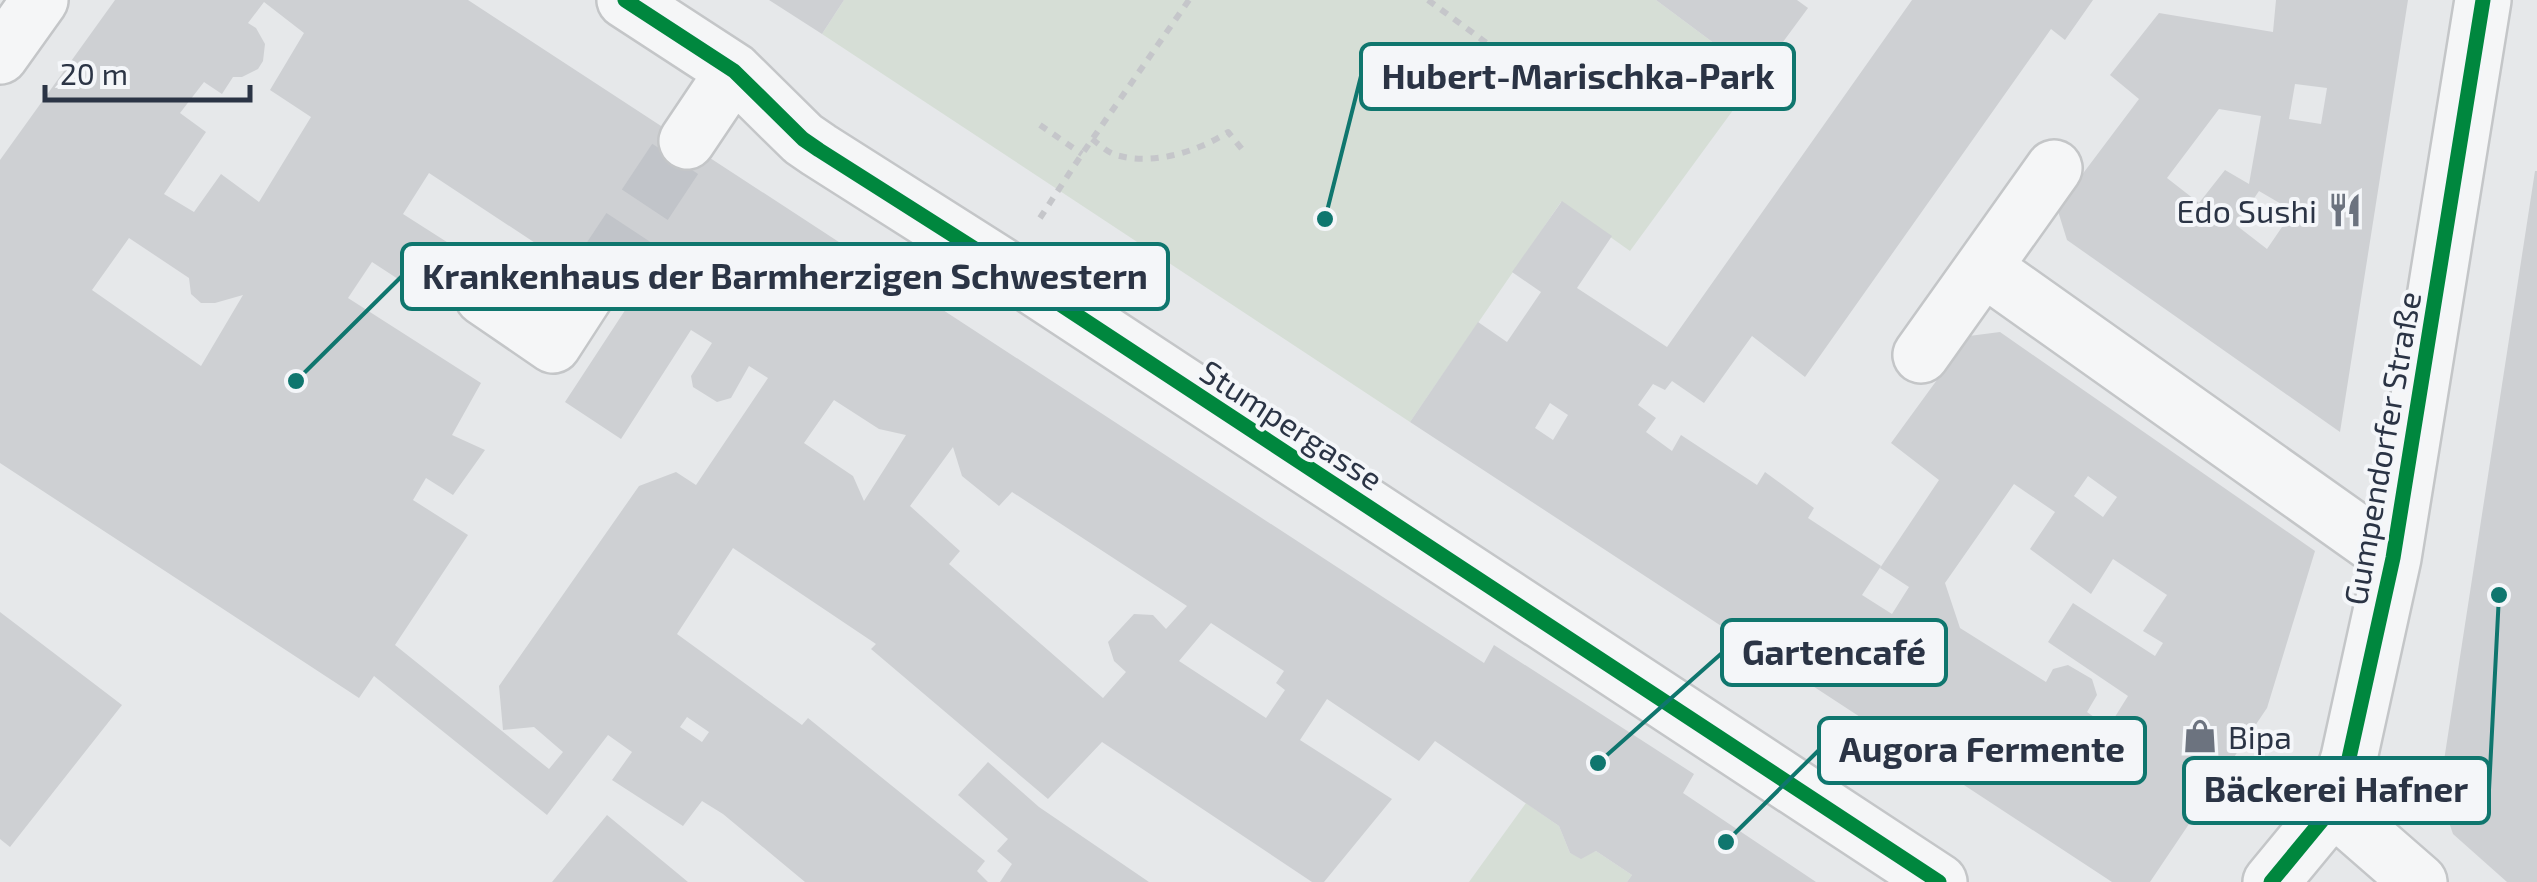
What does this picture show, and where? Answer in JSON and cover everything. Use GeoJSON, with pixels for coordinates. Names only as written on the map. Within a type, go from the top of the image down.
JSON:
{"type":"FeatureCollection","features":[{"type":"Feature","properties":{"kind":"street"},"geometry":{"type":"LineString","coordinates":[[0,56],[40,0]]}},
{"type":"Feature","properties":{"kind":"street","name":"Stumpergasse"},"geometry":{"type":"LineString","coordinates":[[626,0],[734,71],[802,139],[1008,270],[1939,882]]}},
{"type":"Feature","properties":{"kind":"street","name":"Gumpendorfer Straße"},"geometry":{"type":"LineString","coordinates":[[2272,882],[2334,807],[2349,758],[2393,558],[2483,0]]}},
{"type":"Feature","properties":{"kind":"street"},"geometry":{"type":"LineString","coordinates":[[687,141],[734,71]]}},
{"type":"Feature","properties":{"kind":"street"},"geometry":{"type":"LineString","coordinates":[[1922,355],[2054,168]]}},
{"type":"Feature","properties":{"kind":"street"},"geometry":{"type":"LineString","coordinates":[[1984,268],[2393,558]]}},
{"type":"Feature","properties":{"kind":"street"},"geometry":{"type":"LineString","coordinates":[[483,297],[554,345],[600,274]]}},
{"type":"Feature","properties":{"kind":"street"},"geometry":{"type":"LineString","coordinates":[[2334,807],[2419,882]]}},
{"type":"Feature","properties":{"kind":"path"},"geometry":{"type":"LineString","coordinates":[[1008,270],[1092,139],[1189,0]]}},
{"type":"Feature","properties":{"kind":"path"},"geometry":{"type":"LineString","coordinates":[[1428,0],[1560,96]]}},
{"type":"Feature","properties":{"kind":"path"},"geometry":{"type":"LineString","coordinates":[[1040,124],[1082,154]]}},
{"type":"Feature","properties":{"kind":"path"},"geometry":{"type":"LineString","coordinates":[[1092,139],[1122,157],[1173,156],[1206,146],[1228,132],[1246,154]]}},
{"type":"Feature","properties":{"kind":"shaded area"},"geometry":{"type":"Polygon","coordinates":[[[844,0],[1656,0],[1758,76],[1630,251],[1561,202],[1410,422],[822,34],[844,0]]]}},
{"type":"Feature","properties":{"kind":"shaded area"},"geometry":{"type":"Polygon","coordinates":[[[1526,803],[1559,826],[1570,853],[1581,858],[1596,851],[1632,875],[1627,882],[1469,882],[1526,803]]]}},
{"type":"Feature","properties":{"kind":"building"},"geometry":{"type":"Polygon","coordinates":[[[115,0],[468,0],[1484,663],[1494,645],[1694,774],[1683,793],[1816,882],[1627,882],[1632,875],[1596,851],[1581,859],[1570,853],[1559,826],[1435,741],[1419,761],[1327,699],[1300,740],[1392,799],[1324,882],[1312,882],[1102,742],[1048,799],[871,649],[876,644],[733,548],[677,634],[802,725],[808,718],[985,861],[977,871],[988,882],[805,882],[702,801],[683,826],[612,780],[632,752],[608,735],[547,815],[374,676],[359,698],[0,463],[0,160],[115,0]],[[264,2],[248,23],[256,28],[265,44],[258,69],[233,77],[222,94],[204,82],[180,113],[206,132],[164,194],[194,212],[221,174],[259,202],[311,117],[270,90],[304,33],[264,2]],[[429,173],[403,214],[450,244],[418,292],[372,262],[348,298],[481,383],[452,435],[485,450],[453,495],[426,478],[413,500],[468,535],[395,645],[549,769],[563,752],[534,727],[503,730],[499,686],[639,486],[676,472],[696,485],[768,378],[749,366],[731,398],[717,402],[693,387],[691,376],[712,343],[691,330],[621,439],[565,402],[635,295],[579,259],[573,268],[429,173]],[[129,238],[92,290],[201,366],[243,295],[201,303],[191,294],[189,278],[129,238]],[[834,400],[804,443],[853,476],[864,501],[906,435],[879,429],[834,400]],[[953,447],[910,506],[960,551],[949,564],[1103,698],[1126,672],[1114,661],[1108,642],[1134,614],[1153,615],[1166,629],[1187,606],[1012,492],[999,506],[962,476],[953,447]],[[1211,623],[1179,661],[1266,718],[1285,690],[1276,683],[1284,671],[1211,623]],[[687,717],[680,727],[702,742],[709,732],[687,717]]]}},
{"type":"Feature","properties":{"kind":"building"},"geometry":{"type":"Polygon","coordinates":[[[769,0],[844,0],[822,34],[769,0]]]}},
{"type":"Feature","properties":{"kind":"building"},"geometry":{"type":"Polygon","coordinates":[[[1656,0],[1797,0],[1808,8],[1758,76],[1656,0]]]}},
{"type":"Feature","properties":{"kind":"building"},"geometry":{"type":"Polygon","coordinates":[[[1912,0],[2093,0],[2065,40],[2051,29],[1805,377],[1752,336],[1704,403],[1672,381],[1665,390],[1653,384],[1638,405],[1656,418],[1646,432],[1672,451],[1681,435],[1757,485],[1765,472],[1814,508],[1808,518],[1881,566],[1862,595],[1892,614],[1909,587],[1880,568],[1939,480],[1891,443],[1969,336],[2000,332],[2315,551],[2267,708],[2150,882],[2112,882],[1410,422],[1478,322],[1507,342],[1541,292],[1512,272],[1562,201],[1612,236],[1577,288],[1667,347],[1912,0]],[[1550,403],[1535,428],[1553,440],[1568,415],[1550,403]],[[2088,476],[2074,496],[2103,517],[2117,497],[2088,476]],[[2014,484],[1945,583],[1960,628],[2046,682],[2053,669],[2068,665],[2092,679],[2097,695],[2087,712],[2104,724],[2113,720],[2128,696],[2048,642],[2073,603],[2155,656],[2163,643],[2143,631],[2167,595],[2113,559],[2091,594],[2030,549],[2055,512],[2014,484]]]}},
{"type":"Feature","properties":{"kind":"building"},"geometry":{"type":"Polygon","coordinates":[[[2276,0],[2408,0],[2340,432],[2067,240],[2057,208],[2139,99],[2110,75],[2159,13],[2273,32],[2276,0]],[[2295,84],[2289,119],[2321,124],[2327,88],[2295,84]],[[2219,109],[2167,178],[2199,203],[2225,170],[2249,184],[2261,116],[2219,109]],[[2259,191],[2236,225],[2267,249],[2293,211],[2259,191]]]}},
{"type":"Feature","properties":{"kind":"building"},"geometry":{"type":"Polygon","coordinates":[[[2535,171],[2537,882],[2507,882],[2453,834],[2439,793],[2535,171]]]}},
{"type":"Feature","properties":{"kind":"building"},"geometry":{"type":"Polygon","coordinates":[[[0,612],[122,705],[10,847],[0,839],[0,612]]]}},
{"type":"Feature","properties":{"kind":"building"},"geometry":{"type":"Polygon","coordinates":[[[988,762],[1039,807],[1149,882],[1000,882],[1012,864],[997,851],[1008,839],[958,795],[988,762]]]}},
{"type":"Feature","properties":{"kind":"building"},"geometry":{"type":"Polygon","coordinates":[[[607,815],[688,882],[552,882],[607,815]]]}},
{"type":"Feature","properties":{"kind":"tunnel"},"geometry":{"type":"LineString","coordinates":[[599,274],[687,141]]}},
{"type":"Feature","properties":{"kind":"cycle path"},"geometry":{"type":"LineString","coordinates":[[625,0],[734,71],[819,150],[1939,882]]}},
{"type":"Feature","properties":{"kind":"cycle path"},"geometry":{"type":"LineString","coordinates":[[2271,882],[2333,807],[2349,758],[2393,558],[2483,0]]}},
{"type":"Feature","properties":{"kind":"place","name":"Edo Sushi"},"geometry":{"type":"Point","coordinates":[2345,210]}},
{"type":"Feature","properties":{"kind":"place","name":"Hubert-Marischka-Park"},"geometry":{"type":"Point","coordinates":[1325,219]}},
{"type":"Feature","properties":{"kind":"place","name":"Krankenhaus der Barmherzigen Schwestern"},"geometry":{"type":"Point","coordinates":[296,381]}},
{"type":"Feature","properties":{"kind":"place","name":"Bäckerei Hafner"},"geometry":{"type":"Point","coordinates":[2499,595]}},
{"type":"Feature","properties":{"kind":"place","name":"Bipa"},"geometry":{"type":"Point","coordinates":[2200,736]}},
{"type":"Feature","properties":{"kind":"place","name":"Gartencafé"},"geometry":{"type":"Point","coordinates":[1598,763]}},
{"type":"Feature","properties":{"kind":"place","name":"Augora Fermente"},"geometry":{"type":"Point","coordinates":[1726,842]}}]}
